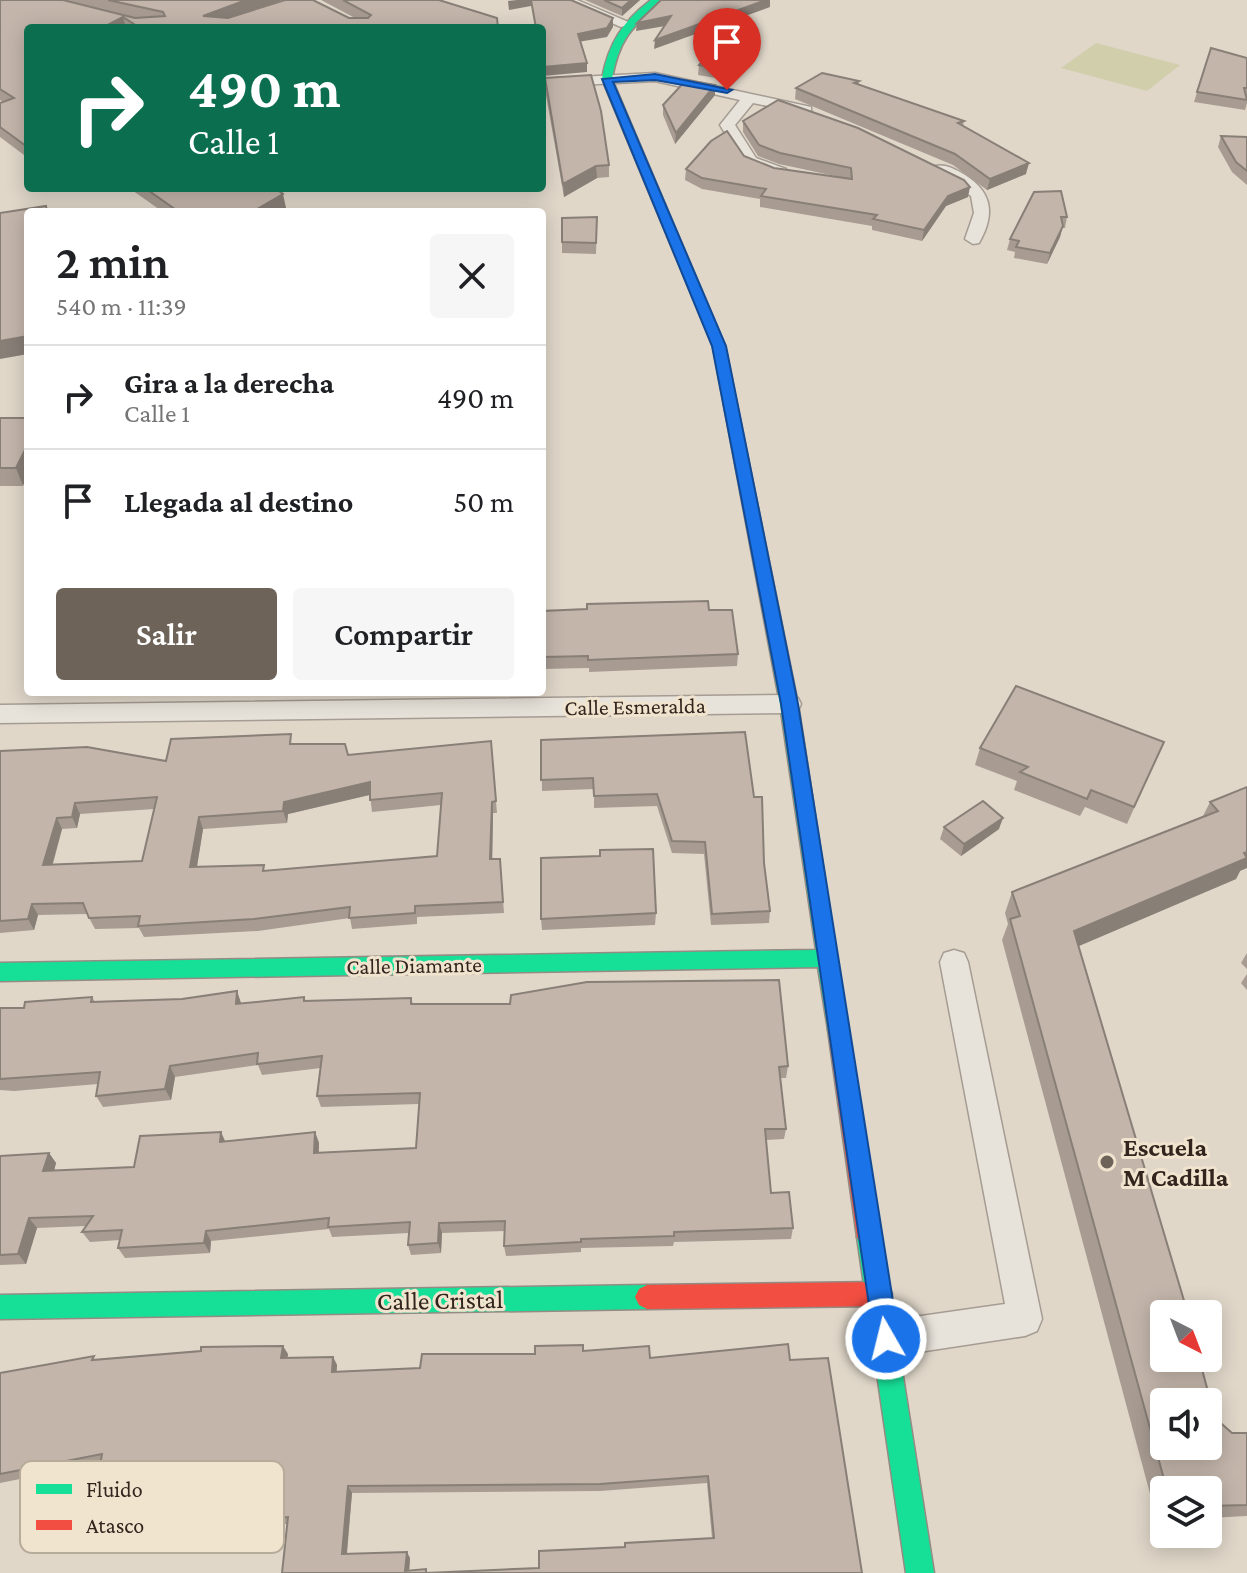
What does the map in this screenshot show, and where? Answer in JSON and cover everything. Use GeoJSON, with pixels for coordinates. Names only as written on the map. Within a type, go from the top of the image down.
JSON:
{"type":"FeatureCollection","features":[{"type":"Feature","properties":{"kind":"street"},"geometry":{"type":"LineString","coordinates":[[565,0],[626,24]]}},
{"type":"Feature","properties":{"kind":"street"},"geometry":{"type":"LineString","coordinates":[[657,0],[626,24],[611,45],[607,79],[719,346],[789,704],[920,1573]]}},
{"type":"Feature","properties":{"kind":"street"},"geometry":{"type":"LineString","coordinates":[[546,83],[655,77],[751,96],[820,115]]}},
{"type":"Feature","properties":{"kind":"street"},"geometry":{"type":"LineString","coordinates":[[751,96],[727,125],[750,161],[774,171],[802,177]]}},
{"type":"Feature","properties":{"kind":"street"},"geometry":{"type":"LineString","coordinates":[[920,159],[966,183],[981,195],[986,207],[973,239]]}},
{"type":"Feature","properties":{"kind":"street","name":"Calle Esmeralda"},"geometry":{"type":"LineString","coordinates":[[0,714],[789,704]]}},
{"type":"Feature","properties":{"kind":"street","name":"Calle Diamante"},"geometry":{"type":"LineString","coordinates":[[0,972],[827,958]]}},
{"type":"Feature","properties":{"kind":"street"},"geometry":{"type":"LineString","coordinates":[[886,1339],[1025,1319],[954,962]]}},
{"type":"Feature","properties":{"kind":"street","name":"Calle Cristal"},"geometry":{"type":"LineString","coordinates":[[0,1307],[880,1294]]}},
{"type":"Feature","properties":{"kind":"shaded area"},"geometry":{"type":"Polygon","coordinates":[[[1096,43],[1180,65],[1147,91],[1061,68],[1096,43]]]}},
{"type":"Feature","properties":{"kind":"building"},"geometry":{"type":"Polygon","coordinates":[[[0,0],[63,0],[135,18],[165,16],[163,12],[108,0],[246,0],[203,16],[228,18],[285,0],[313,0],[349,18],[368,18],[371,15],[343,0],[439,0],[497,18],[498,24],[134,24],[123,17],[110,24],[24,24],[24,145],[0,127],[0,103],[14,98],[0,89],[0,0]]]}},
{"type":"Feature","properties":{"kind":"building"},"geometry":{"type":"Polygon","coordinates":[[[531,0],[571,0],[613,18],[607,28],[578,34],[587,63],[546,67],[546,24],[535,24],[531,0]]]}},
{"type":"Feature","properties":{"kind":"building"},"geometry":{"type":"Polygon","coordinates":[[[604,0],[631,0],[622,8],[604,0]]]}},
{"type":"Feature","properties":{"kind":"building"},"geometry":{"type":"Polygon","coordinates":[[[661,0],[766,0],[655,40],[671,16],[637,23],[661,0]]]}},
{"type":"Feature","properties":{"kind":"building"},"geometry":{"type":"Polygon","coordinates":[[[1211,48],[1247,58],[1247,88],[1244,88],[1247,100],[1197,92],[1211,48]]]}},
{"type":"Feature","properties":{"kind":"building"},"geometry":{"type":"Polygon","coordinates":[[[712,49],[739,55],[727,70],[699,65],[712,49]]]}},
{"type":"Feature","properties":{"kind":"building"},"geometry":{"type":"Polygon","coordinates":[[[822,73],[859,81],[854,83],[964,121],[958,123],[1029,163],[990,179],[955,154],[796,88],[822,73]]]}},
{"type":"Feature","properties":{"kind":"building"},"geometry":{"type":"Polygon","coordinates":[[[591,75],[601,111],[609,165],[596,166],[563,184],[546,78],[591,75]]]}},
{"type":"Feature","properties":{"kind":"building"},"geometry":{"type":"Polygon","coordinates":[[[686,80],[715,85],[676,133],[663,105],[686,80]]]}},
{"type":"Feature","properties":{"kind":"building"},"geometry":{"type":"Polygon","coordinates":[[[778,100],[858,128],[964,180],[970,187],[948,196],[924,230],[873,219],[877,215],[761,196],[766,189],[702,178],[686,169],[711,141],[727,131],[744,156],[774,168],[852,179],[851,168],[780,153],[759,145],[743,121],[778,100]]]}},
{"type":"Feature","properties":{"kind":"building"},"geometry":{"type":"Polygon","coordinates":[[[1221,136],[1247,137],[1247,171],[1236,162],[1221,136]]]}},
{"type":"Feature","properties":{"kind":"building"},"geometry":{"type":"Polygon","coordinates":[[[1061,191],[1067,217],[1061,217],[1063,226],[1050,253],[1016,247],[1019,241],[1010,239],[1034,192],[1061,191]]]}},
{"type":"Feature","properties":{"kind":"building"},"geometry":{"type":"Polygon","coordinates":[[[151,192],[283,194],[259,208],[173,208],[151,192]]]}},
{"type":"Feature","properties":{"kind":"building"},"geometry":{"type":"Polygon","coordinates":[[[24,209],[24,337],[0,341],[0,213],[24,209]]]}},
{"type":"Feature","properties":{"kind":"building"},"geometry":{"type":"Polygon","coordinates":[[[597,217],[596,243],[562,242],[562,218],[597,217]]]}},
{"type":"Feature","properties":{"kind":"building"},"geometry":{"type":"Polygon","coordinates":[[[0,418],[24,418],[24,452],[16,468],[0,468],[0,418]]]}},
{"type":"Feature","properties":{"kind":"building"},"geometry":{"type":"Polygon","coordinates":[[[708,601],[709,610],[732,610],[738,654],[588,660],[588,656],[546,657],[546,611],[587,609],[587,604],[708,601]]]}},
{"type":"Feature","properties":{"kind":"building"},"geometry":{"type":"Polygon","coordinates":[[[1016,686],[1164,742],[1134,807],[1091,790],[1087,799],[1020,772],[1028,767],[980,748],[1016,686]]]}},
{"type":"Feature","properties":{"kind":"building"},"geometry":{"type":"Polygon","coordinates":[[[745,732],[754,797],[762,797],[764,863],[770,911],[712,914],[705,842],[672,841],[657,794],[594,796],[593,778],[541,780],[541,740],[745,732]]]}},
{"type":"Feature","properties":{"kind":"building"},"geometry":{"type":"Polygon","coordinates":[[[291,734],[290,744],[345,744],[348,755],[491,741],[496,801],[492,802],[490,859],[500,859],[503,902],[415,906],[415,913],[349,918],[350,907],[254,919],[138,926],[140,916],[89,918],[83,903],[32,904],[28,919],[0,921],[0,751],[87,747],[166,761],[171,739],[291,734]],[[370,782],[284,802],[283,811],[199,817],[190,867],[264,865],[263,871],[437,856],[442,793],[370,800],[370,782]],[[157,797],[75,803],[72,817],[57,818],[43,865],[142,861],[157,797]]]}},
{"type":"Feature","properties":{"kind":"building"},"geometry":{"type":"Polygon","coordinates":[[[1247,787],[1247,852],[1244,853],[1247,858],[1074,931],[1184,1300],[1150,1300],[1150,1372],[1203,1372],[1207,1388],[1150,1388],[1150,1428],[1010,919],[1020,916],[1012,892],[1218,811],[1210,802],[1247,787]]]}},
{"type":"Feature","properties":{"kind":"building"},"geometry":{"type":"Polygon","coordinates":[[[983,801],[1003,818],[964,844],[944,827],[983,801]]]}},
{"type":"Feature","properties":{"kind":"building"},"geometry":{"type":"Polygon","coordinates":[[[653,849],[656,913],[541,919],[541,858],[600,856],[600,850],[653,849]]]}},
{"type":"Feature","properties":{"kind":"building"},"geometry":{"type":"Polygon","coordinates":[[[779,980],[788,1066],[779,1067],[786,1129],[765,1129],[771,1193],[789,1192],[793,1228],[674,1232],[674,1236],[581,1239],[581,1242],[504,1246],[505,1221],[439,1223],[438,1243],[408,1245],[410,1222],[328,1227],[329,1218],[206,1231],[204,1243],[118,1248],[122,1230],[82,1232],[93,1216],[29,1218],[18,1254],[0,1255],[0,1156],[49,1153],[43,1171],[134,1167],[140,1136],[221,1132],[220,1142],[315,1132],[314,1153],[416,1148],[420,1093],[317,1096],[322,1056],[257,1064],[258,1053],[170,1066],[165,1089],[96,1096],[100,1072],[0,1079],[0,1008],[24,1008],[25,1002],[92,997],[91,1002],[182,999],[237,991],[236,1004],[304,997],[304,1001],[411,998],[411,1004],[510,1004],[511,995],[587,982],[779,980]]]}},
{"type":"Feature","properties":{"kind":"building"},"geometry":{"type":"Polygon","coordinates":[[[788,1344],[790,1360],[828,1358],[862,1573],[426,1573],[282,1573],[288,1517],[284,1517],[284,1461],[101,1461],[102,1454],[66,1461],[20,1461],[20,1470],[0,1474],[0,1373],[94,1356],[92,1360],[201,1351],[201,1347],[283,1346],[281,1358],[333,1357],[332,1372],[420,1368],[422,1354],[535,1354],[535,1346],[583,1345],[583,1351],[649,1346],[650,1358],[788,1344]],[[708,1476],[600,1484],[348,1486],[342,1554],[407,1552],[405,1571],[426,1569],[426,1573],[539,1568],[539,1551],[714,1538],[708,1476]]]}},
{"type":"Feature","properties":{"kind":"building"},"geometry":{"type":"Polygon","coordinates":[[[1222,1424],[1232,1433],[1247,1433],[1247,1505],[1222,1506],[1222,1476],[1163,1476],[1159,1460],[1222,1460],[1222,1424]]]}},
{"type":"Feature","properties":{"kind":"traffic: fast"},"geometry":{"type":"LineString","coordinates":[[657,0],[622,34],[613,53],[607,79],[719,346],[789,704],[838,1030]]}},
{"type":"Feature","properties":{"kind":"traffic: fast"},"geometry":{"type":"LineString","coordinates":[[0,972],[827,958]]}},
{"type":"Feature","properties":{"kind":"traffic: fast"},"geometry":{"type":"LineString","coordinates":[[869,1237],[920,1573]]}},
{"type":"Feature","properties":{"kind":"traffic: fast"},"geometry":{"type":"LineString","coordinates":[[0,1307],[647,1297]]}},
{"type":"Feature","properties":{"kind":"traffic: jam"},"geometry":{"type":"LineString","coordinates":[[838,1030],[869,1237]]}},
{"type":"Feature","properties":{"kind":"traffic: jam"},"geometry":{"type":"LineString","coordinates":[[647,1297],[880,1294]]}},
{"type":"Feature","properties":{"kind":"place","name":"Escuela M Cadilla"},"geometry":{"type":"Point","coordinates":[1107,1162]}},
{"type":"Feature","properties":{"kind":"route"},"geometry":{"type":"LineString","coordinates":[[727,90],[655,77],[607,79],[719,346],[789,704],[886,1339]]}}]}
